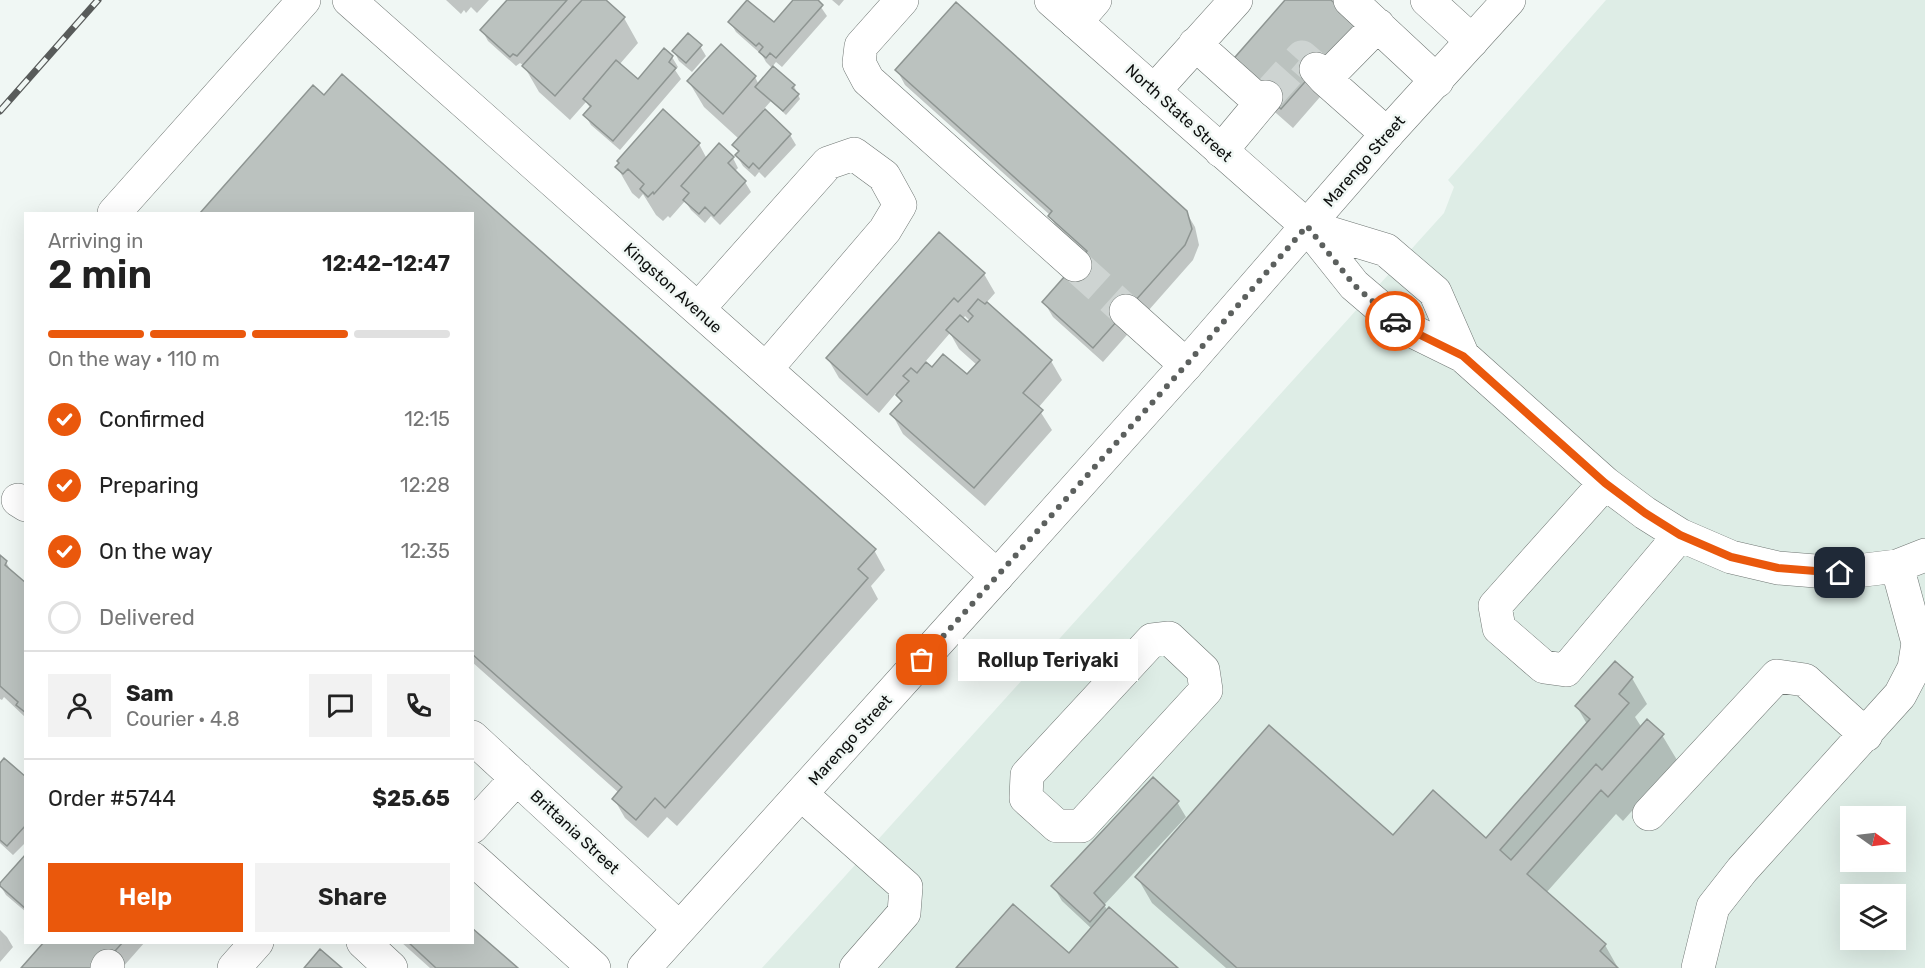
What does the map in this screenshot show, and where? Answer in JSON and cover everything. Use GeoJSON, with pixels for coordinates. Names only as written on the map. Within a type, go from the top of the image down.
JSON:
{"type":"FeatureCollection","features":[{"type":"Feature","properties":{"kind":"street"},"geometry":{"type":"LineString","coordinates":[[115,212],[304,0]]}},
{"type":"Feature","properties":{"kind":"street","name":"Kingston Avenue"},"geometry":{"type":"LineString","coordinates":[[349,0],[997,576]]}},
{"type":"Feature","properties":{"kind":"street"},"geometry":{"type":"LineString","coordinates":[[902,0],[861,46],[859,63],[868,80],[1075,265]]}},
{"type":"Feature","properties":{"kind":"street","name":"North State Street"},"geometry":{"type":"LineString","coordinates":[[1051,0],[1085,11],[1154,91],[1307,226],[1354,285],[1402,326],[1463,356],[1605,483],[1645,513],[1680,535],[1731,557],[1778,568],[1840,573],[1911,561]]}},
{"type":"Feature","properties":{"kind":"street"},"geometry":{"type":"LineString","coordinates":[[1154,91],[1236,0]]}},
{"type":"Feature","properties":{"kind":"street"},"geometry":{"type":"LineString","coordinates":[[1350,0],[1437,81]]}},
{"type":"Feature","properties":{"kind":"street"},"geometry":{"type":"LineString","coordinates":[[1427,0],[1472,41]]}},
{"type":"Feature","properties":{"kind":"street","name":"Marengo Street"},"geometry":{"type":"LineString","coordinates":[[644,968],[678,927],[801,794],[1186,365],[1386,134],[1509,0]]}},
{"type":"Feature","properties":{"kind":"street"},"geometry":{"type":"LineString","coordinates":[[1378,26],[1321,74],[1386,134]]}},
{"type":"Feature","properties":{"kind":"street"},"geometry":{"type":"LineString","coordinates":[[1195,45],[1264,100],[1221,151]]}},
{"type":"Feature","properties":{"kind":"street"},"geometry":{"type":"LineString","coordinates":[[698,309],[828,163],[854,154],[884,176],[900,205],[885,230],[766,369]]}},
{"type":"Feature","properties":{"kind":"street","name":"North State Street"},"geometry":{"type":"LineString","coordinates":[[1307,226],[1386,250],[1435,292],[1463,356]]}},
{"type":"Feature","properties":{"kind":"street"},"geometry":{"type":"LineString","coordinates":[[1126,311],[1186,365]]}},
{"type":"Feature","properties":{"kind":"street"},"geometry":{"type":"LineString","coordinates":[[1605,483],[1496,606],[1499,627],[1544,667],[1566,670],[1680,535]]}},
{"type":"Feature","properties":{"kind":"street"},"geometry":{"type":"LineString","coordinates":[[1698,968],[1713,908],[1742,870],[1900,695],[1914,668],[1918,643],[1911,561]]}},
{"type":"Feature","properties":{"kind":"street"},"geometry":{"type":"LineString","coordinates":[[1169,638],[1203,670],[1206,690],[1081,826],[1057,826],[1026,798],[1027,775],[1115,680],[1152,640],[1169,638]]}},
{"type":"Feature","properties":{"kind":"street"},"geometry":{"type":"LineString","coordinates":[[1649,814],[1777,676],[1805,680],[1866,735]]}},
{"type":"Feature","properties":{"kind":"street","name":"Brittania Street"},"geometry":{"type":"LineString","coordinates":[[474,739],[678,927]]}},
{"type":"Feature","properties":{"kind":"street"},"geometry":{"type":"LineString","coordinates":[[474,825],[517,778]]}},
{"type":"Feature","properties":{"kind":"street"},"geometry":{"type":"LineString","coordinates":[[801,794],[906,887],[904,913],[856,968]]}},
{"type":"Feature","properties":{"kind":"street"},"geometry":{"type":"LineString","coordinates":[[474,860],[594,968]]}},
{"type":"Feature","properties":{"kind":"street"},"geometry":{"type":"LineString","coordinates":[[234,968],[255,944]]}},
{"type":"Feature","properties":{"kind":"street"},"geometry":{"type":"LineString","coordinates":[[365,944],[391,968]]}},
{"type":"Feature","properties":{"kind":"shaded area"},"geometry":{"type":"Polygon","coordinates":[[[1606,0],[1925,0],[1925,968],[762,968],[1444,213],[1454,187],[1448,180],[1606,0]]]}},
{"type":"Feature","properties":{"kind":"building"},"geometry":{"type":"Polygon","coordinates":[[[507,0],[567,0],[517,56],[513,54],[510,57],[480,30],[507,0]]]}},
{"type":"Feature","properties":{"kind":"building"},"geometry":{"type":"Polygon","coordinates":[[[582,0],[606,0],[625,17],[555,96],[522,66],[582,0]]]}},
{"type":"Feature","properties":{"kind":"building"},"geometry":{"type":"Polygon","coordinates":[[[747,0],[774,22],[793,0],[818,0],[823,5],[776,58],[770,53],[766,58],[759,52],[763,47],[759,43],[756,46],[728,22],[747,0]]]}},
{"type":"Feature","properties":{"kind":"building"},"geometry":{"type":"Polygon","coordinates":[[[1285,0],[1331,0],[1357,23],[1281,109],[1229,64],[1285,0]]]}},
{"type":"Feature","properties":{"kind":"building"},"geometry":{"type":"Polygon","coordinates":[[[956,2],[1187,211],[1192,229],[1185,245],[1093,348],[1042,302],[1087,251],[1048,216],[1052,211],[895,70],[956,2]]]}},
{"type":"Feature","properties":{"kind":"building"},"geometry":{"type":"Polygon","coordinates":[[[688,33],[702,45],[686,63],[672,51],[688,33]]]}},
{"type":"Feature","properties":{"kind":"building"},"geometry":{"type":"Polygon","coordinates":[[[721,44],[756,76],[723,114],[687,81],[721,44]]]}},
{"type":"Feature","properties":{"kind":"building"},"geometry":{"type":"Polygon","coordinates":[[[664,48],[673,56],[669,62],[676,68],[613,141],[583,115],[591,106],[583,99],[616,60],[638,79],[664,48]]]}},
{"type":"Feature","properties":{"kind":"building"},"geometry":{"type":"Polygon","coordinates":[[[773,66],[795,85],[792,88],[799,94],[783,111],[755,87],[773,66]]]}},
{"type":"Feature","properties":{"kind":"building"},"geometry":{"type":"Polygon","coordinates":[[[342,74],[876,549],[858,569],[868,578],[665,808],[655,798],[636,820],[612,799],[622,787],[474,656],[474,212],[201,212],[313,85],[324,95],[342,74]]]}},
{"type":"Feature","properties":{"kind":"building"},"geometry":{"type":"Polygon","coordinates":[[[663,109],[700,143],[654,194],[653,192],[648,197],[640,189],[644,184],[628,169],[623,174],[615,167],[619,163],[617,161],[663,109]]]}},
{"type":"Feature","properties":{"kind":"building"},"geometry":{"type":"Polygon","coordinates":[[[765,109],[791,134],[759,169],[753,163],[749,168],[735,155],[739,151],[732,145],[765,109]]]}},
{"type":"Feature","properties":{"kind":"building"},"geometry":{"type":"Polygon","coordinates":[[[719,143],[734,157],[728,163],[746,181],[714,216],[705,207],[699,214],[683,200],[689,193],[681,186],[719,143]]]}},
{"type":"Feature","properties":{"kind":"building"},"geometry":{"type":"Polygon","coordinates":[[[939,232],[985,273],[958,302],[954,298],[867,395],[826,358],[939,232]]]}},
{"type":"Feature","properties":{"kind":"building"},"geometry":{"type":"Polygon","coordinates":[[[978,299],[985,304],[987,302],[1052,360],[1023,393],[1043,410],[974,488],[890,414],[902,401],[896,395],[909,381],[903,376],[911,368],[917,373],[926,362],[932,367],[943,354],[967,374],[980,360],[946,330],[960,315],[968,322],[973,316],[968,311],[978,299]]]}},
{"type":"Feature","properties":{"kind":"building"},"geometry":{"type":"Polygon","coordinates":[[[0,555],[7,561],[5,565],[24,581],[24,711],[16,705],[18,702],[0,686],[0,555]]]}},
{"type":"Feature","properties":{"kind":"building"},"geometry":{"type":"Polygon","coordinates":[[[1615,661],[1633,677],[1619,694],[1629,703],[1500,850],[1511,860],[1596,764],[1602,770],[1647,719],[1664,734],[1608,797],[1601,790],[1527,874],[1606,944],[1600,951],[1618,968],[1237,968],[1135,877],[1269,725],[1393,835],[1433,790],[1486,838],[1590,719],[1575,706],[1615,661]]]}},
{"type":"Feature","properties":{"kind":"building"},"geometry":{"type":"Polygon","coordinates":[[[4,758],[24,775],[24,827],[7,846],[0,840],[0,763],[4,758]]]}},
{"type":"Feature","properties":{"kind":"building"},"geometry":{"type":"Polygon","coordinates":[[[1153,777],[1179,801],[1094,893],[1105,905],[1090,922],[1051,886],[1153,777]]]}},
{"type":"Feature","properties":{"kind":"building"},"geometry":{"type":"Polygon","coordinates":[[[24,856],[24,907],[0,886],[0,883],[24,856]]]}},
{"type":"Feature","properties":{"kind":"building"},"geometry":{"type":"Polygon","coordinates":[[[1013,904],[1069,953],[1109,907],[1178,968],[956,968],[1013,904]]]}},
{"type":"Feature","properties":{"kind":"building"},"geometry":{"type":"Polygon","coordinates":[[[474,930],[518,968],[436,968],[410,944],[474,944],[474,930]]]}},
{"type":"Feature","properties":{"kind":"building"},"geometry":{"type":"Polygon","coordinates":[[[42,944],[121,944],[100,968],[21,968],[42,944]]]}},
{"type":"Feature","properties":{"kind":"building"},"geometry":{"type":"Polygon","coordinates":[[[320,949],[342,968],[304,968],[320,949]]]}},
{"type":"Feature","properties":{"kind":"tunnel"},"geometry":{"type":"LineString","coordinates":[[1266,97],[1302,57],[1316,69]]}},
{"type":"Feature","properties":{"kind":"tunnel"},"geometry":{"type":"LineString","coordinates":[[1075,265],[1126,311]]}},
{"type":"Feature","properties":{"kind":"railway"},"geometry":{"type":"LineString","coordinates":[[0,111],[98,0]]}},
{"type":"Feature","properties":{"kind":"way so far"},"geometry":{"type":"LineString","coordinates":[[922,660],[1307,226],[1354,285],[1395,321]]}},
{"type":"Feature","properties":{"kind":"place","name":"Rollup Teriyaki"},"geometry":{"type":"Point","coordinates":[922,660]}},
{"type":"Feature","properties":{"kind":"route"},"geometry":{"type":"LineString","coordinates":[[1395,321],[1463,356],[1605,483],[1645,513],[1680,535],[1731,557],[1778,568],[1840,573]]}}]}
